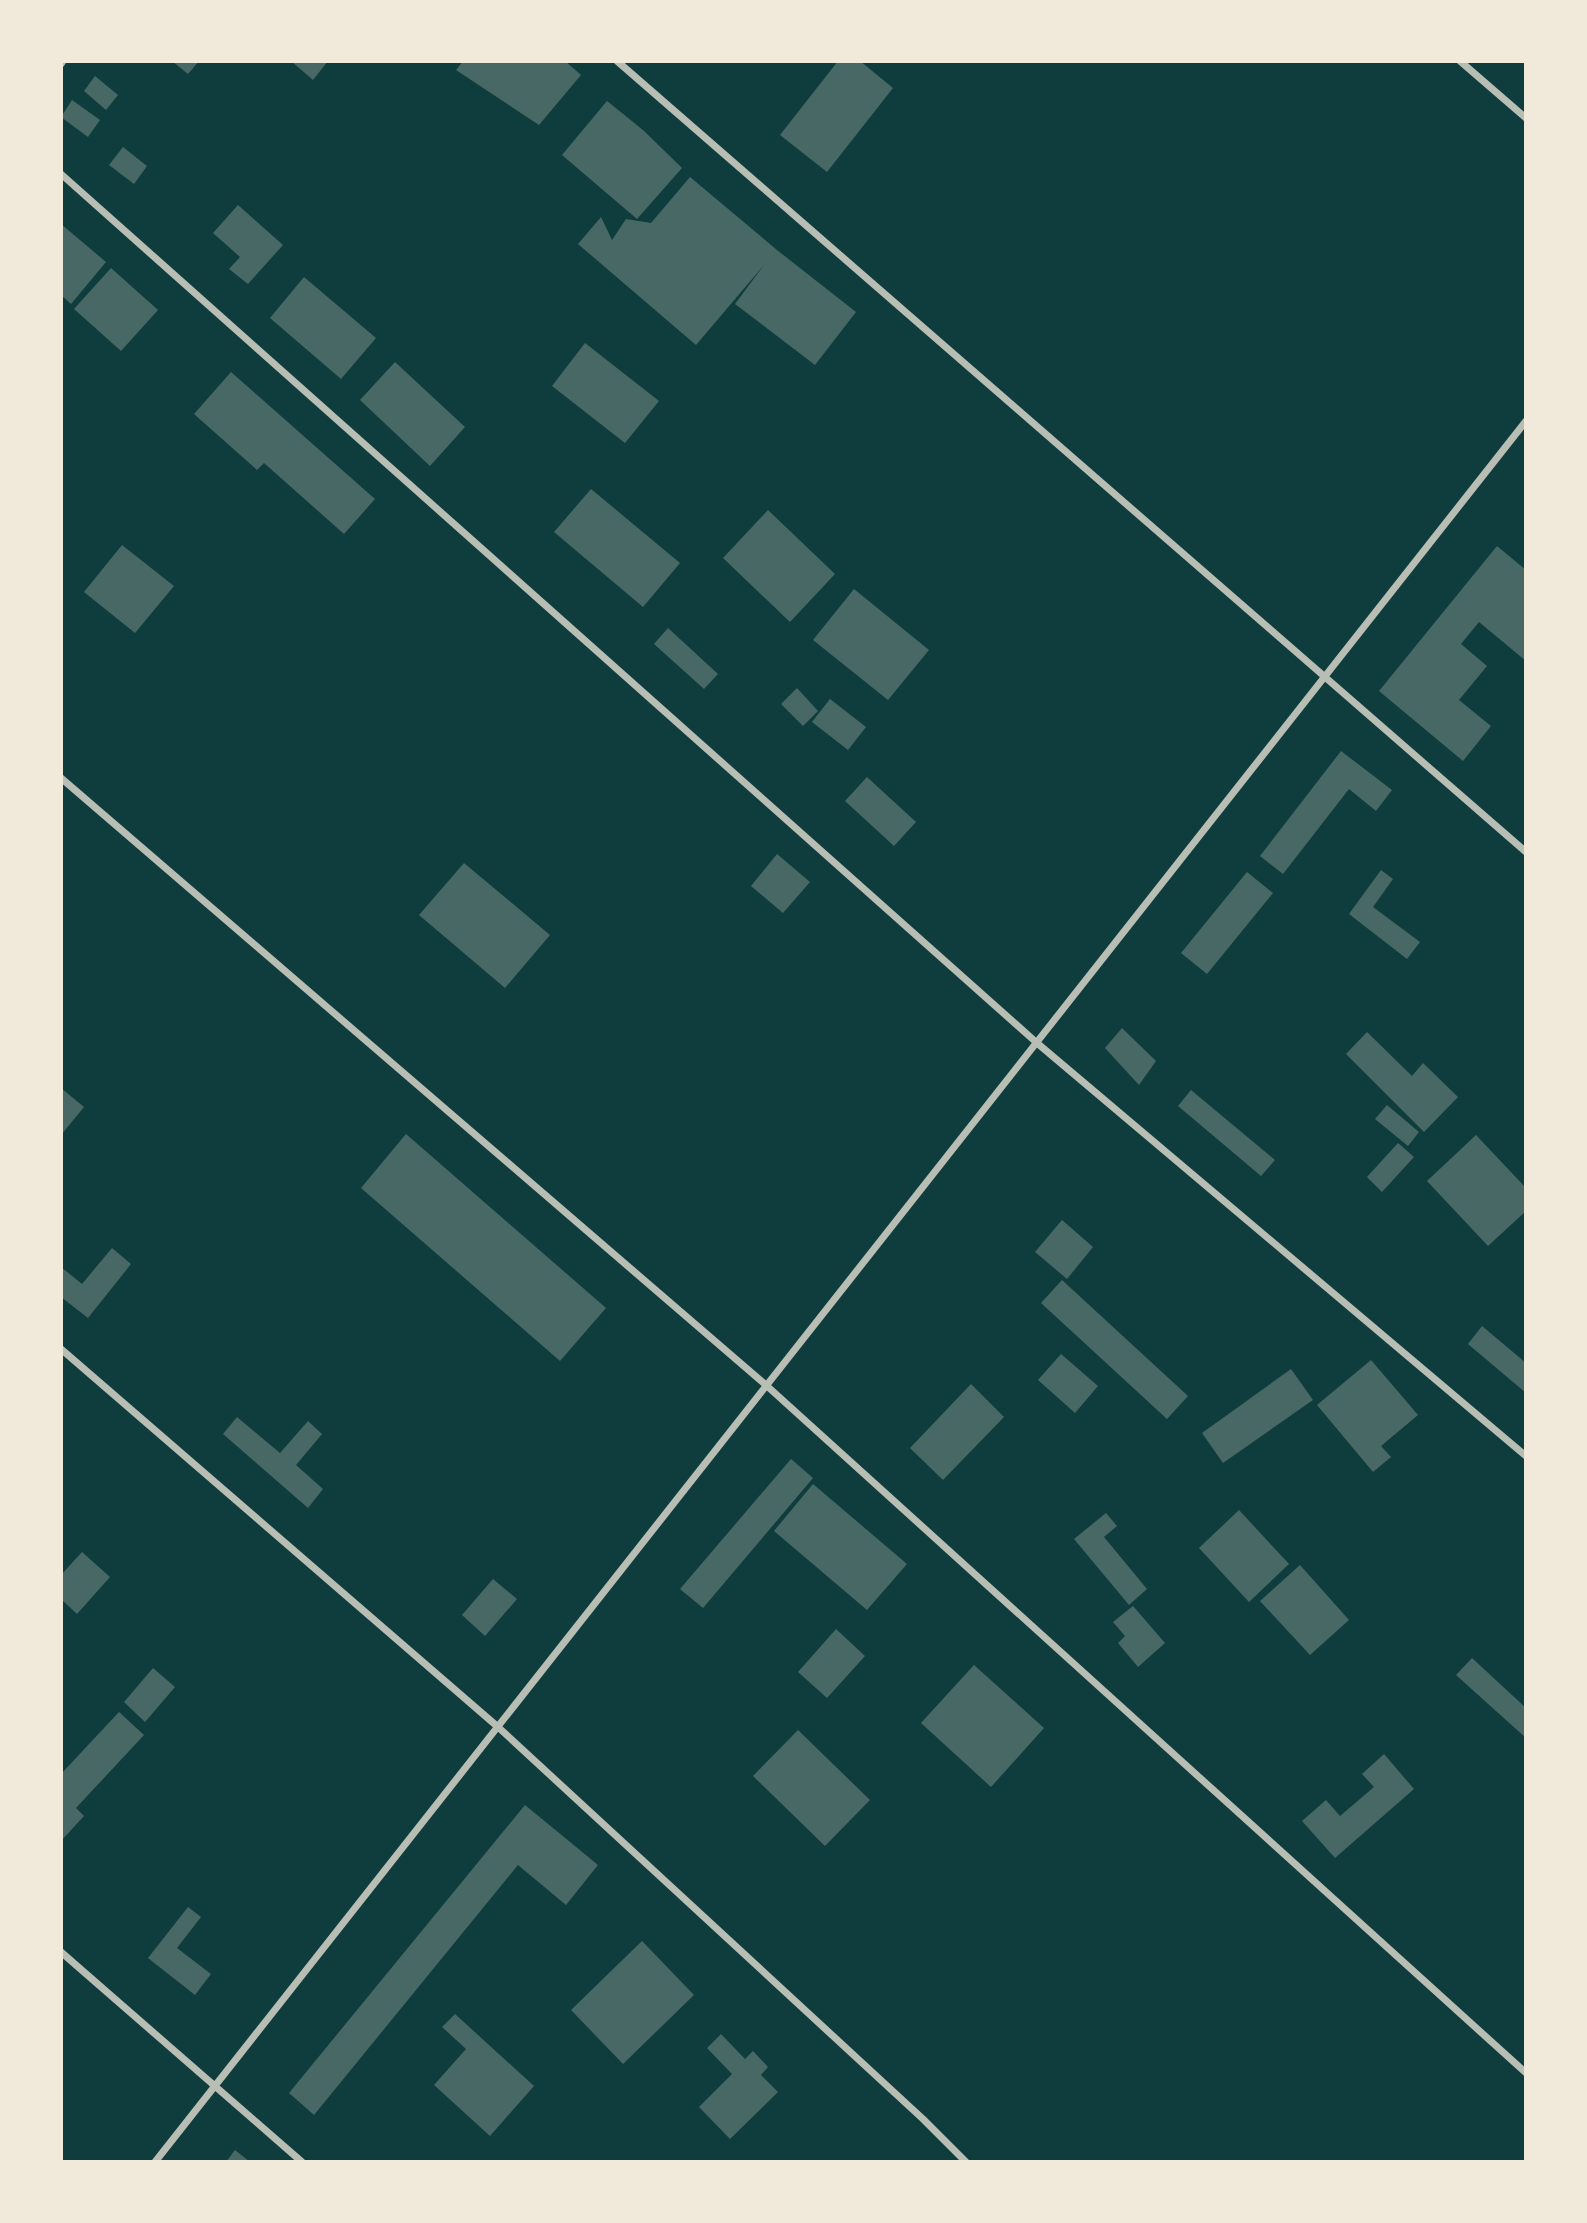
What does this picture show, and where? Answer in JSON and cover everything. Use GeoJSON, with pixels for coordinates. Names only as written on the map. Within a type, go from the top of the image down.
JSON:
{"type":"FeatureCollection","features":[{"type":"Feature","properties":{"kind":"street"},"geometry":{"type":"LineString","coordinates":[[617,61],[1526,852]]}},
{"type":"Feature","properties":{"kind":"street"},"geometry":{"type":"LineString","coordinates":[[1460,61],[1526,118]]}},
{"type":"Feature","properties":{"kind":"street"},"geometry":{"type":"LineString","coordinates":[[61,174],[1037,1043],[1526,1456]]}},
{"type":"Feature","properties":{"kind":"street"},"geometry":{"type":"LineString","coordinates":[[155,2162],[1526,421]]}},
{"type":"Feature","properties":{"kind":"street"},"geometry":{"type":"LineString","coordinates":[[61,778],[767,1386],[1526,2073]]}},
{"type":"Feature","properties":{"kind":"street"},"geometry":{"type":"LineString","coordinates":[[61,1349],[498,1727],[903,2100],[966,2162]]}},
{"type":"Feature","properties":{"kind":"street"},"geometry":{"type":"LineString","coordinates":[[61,1952],[302,2162]]}},
{"type":"Feature","properties":{"kind":"building"},"geometry":{"type":"Polygon","coordinates":[[[172,61],[199,61],[188,74],[172,61]]]}},
{"type":"Feature","properties":{"kind":"building"},"geometry":{"type":"Polygon","coordinates":[[[291,61],[328,61],[313,80],[291,61]]]}},
{"type":"Feature","properties":{"kind":"building"},"geometry":{"type":"Polygon","coordinates":[[[463,61],[565,61],[581,75],[539,125],[456,70],[463,61]]]}},
{"type":"Feature","properties":{"kind":"building"},"geometry":{"type":"Polygon","coordinates":[[[838,61],[860,61],[893,88],[827,172],[780,135],[838,61]]]}},
{"type":"Feature","properties":{"kind":"building"},"geometry":{"type":"Polygon","coordinates":[[[95,76],[118,95],[106,110],[84,91],[95,76]]]}},
{"type":"Feature","properties":{"kind":"building"},"geometry":{"type":"Polygon","coordinates":[[[72,100],[100,120],[88,137],[61,117],[72,100]]]}},
{"type":"Feature","properties":{"kind":"building"},"geometry":{"type":"Polygon","coordinates":[[[607,101],[643,130],[682,168],[637,219],[562,155],[607,101]]]}},
{"type":"Feature","properties":{"kind":"building"},"geometry":{"type":"Polygon","coordinates":[[[123,147],[147,166],[134,184],[109,165],[123,147]]]}},
{"type":"Feature","properties":{"kind":"building"},"geometry":{"type":"Polygon","coordinates":[[[690,177],[856,312],[815,365],[735,304],[764,265],[696,345],[578,244],[601,217],[612,240],[626,219],[651,223],[690,177]]]}},
{"type":"Feature","properties":{"kind":"building"},"geometry":{"type":"Polygon","coordinates":[[[238,205],[283,245],[248,284],[229,269],[240,257],[213,233],[238,205]]]}},
{"type":"Feature","properties":{"kind":"building"},"geometry":{"type":"Polygon","coordinates":[[[61,224],[106,262],[71,304],[61,295],[61,224]]]}},
{"type":"Feature","properties":{"kind":"building"},"geometry":{"type":"Polygon","coordinates":[[[111,268],[158,310],[121,351],[74,309],[111,268]]]}},
{"type":"Feature","properties":{"kind":"building"},"geometry":{"type":"Polygon","coordinates":[[[304,277],[376,338],[341,379],[270,318],[304,277]]]}},
{"type":"Feature","properties":{"kind":"building"},"geometry":{"type":"Polygon","coordinates":[[[585,343],[659,401],[625,443],[552,386],[585,343]]]}},
{"type":"Feature","properties":{"kind":"building"},"geometry":{"type":"Polygon","coordinates":[[[395,362],[465,427],[430,466],[360,400],[395,362]]]}},
{"type":"Feature","properties":{"kind":"building"},"geometry":{"type":"Polygon","coordinates":[[[231,372],[375,499],[344,534],[264,463],[257,470],[194,414],[231,372]]]}},
{"type":"Feature","properties":{"kind":"building"},"geometry":{"type":"Polygon","coordinates":[[[591,489],[680,563],[643,607],[554,532],[591,489]]]}},
{"type":"Feature","properties":{"kind":"building"},"geometry":{"type":"Polygon","coordinates":[[[768,510],[835,574],[790,622],[723,558],[768,510]]]}},
{"type":"Feature","properties":{"kind":"building"},"geometry":{"type":"Polygon","coordinates":[[[122,545],[174,586],[135,633],[84,592],[122,545]]]}},
{"type":"Feature","properties":{"kind":"building"},"geometry":{"type":"Polygon","coordinates":[[[1497,546],[1526,570],[1526,661],[1479,622],[1461,644],[1487,666],[1459,700],[1491,726],[1463,761],[1379,691],[1497,546]]]}},
{"type":"Feature","properties":{"kind":"building"},"geometry":{"type":"Polygon","coordinates":[[[854,589],[929,650],[888,700],[813,640],[854,589]]]}},
{"type":"Feature","properties":{"kind":"building"},"geometry":{"type":"Polygon","coordinates":[[[668,628],[718,674],[704,689],[654,644],[668,628]]]}},
{"type":"Feature","properties":{"kind":"building"},"geometry":{"type":"Polygon","coordinates":[[[797,688],[818,711],[803,726],[781,704],[797,688]]]}},
{"type":"Feature","properties":{"kind":"building"},"geometry":{"type":"Polygon","coordinates":[[[830,699],[866,727],[848,750],[812,722],[830,699]]]}},
{"type":"Feature","properties":{"kind":"building"},"geometry":{"type":"Polygon","coordinates":[[[1341,751],[1392,790],[1376,811],[1349,789],[1283,874],[1260,856],[1341,751]]]}},
{"type":"Feature","properties":{"kind":"building"},"geometry":{"type":"Polygon","coordinates":[[[867,777],[916,822],[894,846],[845,801],[867,777]]]}},
{"type":"Feature","properties":{"kind":"building"},"geometry":{"type":"Polygon","coordinates":[[[777,854],[810,882],[783,913],[751,886],[777,854]]]}},
{"type":"Feature","properties":{"kind":"building"},"geometry":{"type":"Polygon","coordinates":[[[464,863],[550,935],[505,988],[419,915],[464,863]]]}},
{"type":"Feature","properties":{"kind":"building"},"geometry":{"type":"Polygon","coordinates":[[[1381,870],[1393,879],[1373,907],[1420,942],[1407,959],[1349,914],[1381,870]]]}},
{"type":"Feature","properties":{"kind":"building"},"geometry":{"type":"Polygon","coordinates":[[[1247,872],[1273,893],[1207,974],[1181,953],[1247,872]]]}},
{"type":"Feature","properties":{"kind":"building"},"geometry":{"type":"Polygon","coordinates":[[[1122,1028],[1156,1061],[1139,1085],[1105,1048],[1122,1028]]]}},
{"type":"Feature","properties":{"kind":"building"},"geometry":{"type":"Polygon","coordinates":[[[1367,1032],[1412,1076],[1423,1063],[1458,1097],[1424,1132],[1346,1054],[1367,1032]]]}},
{"type":"Feature","properties":{"kind":"building"},"geometry":{"type":"Polygon","coordinates":[[[61,1088],[84,1107],[61,1135],[61,1088]]]}},
{"type":"Feature","properties":{"kind":"building"},"geometry":{"type":"Polygon","coordinates":[[[1191,1090],[1275,1160],[1261,1176],[1178,1106],[1191,1090]]]}},
{"type":"Feature","properties":{"kind":"building"},"geometry":{"type":"Polygon","coordinates":[[[1387,1105],[1419,1132],[1408,1146],[1375,1119],[1387,1105]]]}},
{"type":"Feature","properties":{"kind":"building"},"geometry":{"type":"Polygon","coordinates":[[[406,1134],[606,1308],[560,1361],[361,1188],[406,1134]]]}},
{"type":"Feature","properties":{"kind":"building"},"geometry":{"type":"Polygon","coordinates":[[[1476,1135],[1526,1188],[1526,1211],[1488,1246],[1427,1181],[1476,1135]]]}},
{"type":"Feature","properties":{"kind":"building"},"geometry":{"type":"Polygon","coordinates":[[[1398,1143],[1414,1157],[1382,1192],[1367,1177],[1398,1143]]]}},
{"type":"Feature","properties":{"kind":"building"},"geometry":{"type":"Polygon","coordinates":[[[1062,1220],[1093,1247],[1067,1279],[1035,1252],[1062,1220]]]}},
{"type":"Feature","properties":{"kind":"building"},"geometry":{"type":"Polygon","coordinates":[[[112,1248],[131,1264],[88,1318],[61,1297],[61,1267],[82,1284],[112,1248]]]}},
{"type":"Feature","properties":{"kind":"building"},"geometry":{"type":"Polygon","coordinates":[[[1062,1280],[1188,1396],[1167,1419],[1041,1303],[1062,1280]]]}},
{"type":"Feature","properties":{"kind":"building"},"geometry":{"type":"Polygon","coordinates":[[[1482,1326],[1526,1363],[1526,1393],[1468,1344],[1482,1326]]]}},
{"type":"Feature","properties":{"kind":"building"},"geometry":{"type":"Polygon","coordinates":[[[1061,1354],[1098,1386],[1075,1413],[1038,1380],[1061,1354]]]}},
{"type":"Feature","properties":{"kind":"building"},"geometry":{"type":"Polygon","coordinates":[[[1371,1360],[1418,1415],[1381,1446],[1391,1457],[1373,1472],[1317,1405],[1371,1360]]]}},
{"type":"Feature","properties":{"kind":"building"},"geometry":{"type":"Polygon","coordinates":[[[1291,1369],[1313,1400],[1223,1463],[1202,1433],[1291,1369]]]}},
{"type":"Feature","properties":{"kind":"building"},"geometry":{"type":"Polygon","coordinates":[[[971,1384],[1004,1417],[943,1480],[910,1448],[971,1384]]]}},
{"type":"Feature","properties":{"kind":"building"},"geometry":{"type":"Polygon","coordinates":[[[237,1417],[280,1453],[308,1421],[322,1434],[296,1465],[323,1489],[308,1508],[223,1434],[237,1417]]]}},
{"type":"Feature","properties":{"kind":"building"},"geometry":{"type":"Polygon","coordinates":[[[791,1459],[813,1478],[703,1608],[680,1589],[791,1459]]]}},
{"type":"Feature","properties":{"kind":"building"},"geometry":{"type":"Polygon","coordinates":[[[813,1484],[907,1564],[867,1610],[774,1531],[813,1484]]]}},
{"type":"Feature","properties":{"kind":"building"},"geometry":{"type":"Polygon","coordinates":[[[1239,1510],[1289,1564],[1249,1602],[1199,1548],[1239,1510]]]}},
{"type":"Feature","properties":{"kind":"building"},"geometry":{"type":"Polygon","coordinates":[[[1106,1513],[1117,1526],[1104,1537],[1147,1589],[1129,1605],[1074,1539],[1106,1513]]]}},
{"type":"Feature","properties":{"kind":"building"},"geometry":{"type":"Polygon","coordinates":[[[82,1552],[110,1577],[77,1614],[61,1599],[61,1575],[82,1552]]]}},
{"type":"Feature","properties":{"kind":"building"},"geometry":{"type":"Polygon","coordinates":[[[1300,1565],[1349,1620],[1310,1655],[1260,1601],[1300,1565]]]}},
{"type":"Feature","properties":{"kind":"building"},"geometry":{"type":"Polygon","coordinates":[[[493,1579],[517,1599],[485,1636],[462,1615],[493,1579]]]}},
{"type":"Feature","properties":{"kind":"building"},"geometry":{"type":"Polygon","coordinates":[[[1133,1606],[1165,1643],[1138,1667],[1118,1643],[1125,1636],[1113,1622],[1133,1606]]]}},
{"type":"Feature","properties":{"kind":"building"},"geometry":{"type":"Polygon","coordinates":[[[836,1629],[865,1656],[827,1698],[798,1672],[836,1629]]]}},
{"type":"Feature","properties":{"kind":"building"},"geometry":{"type":"Polygon","coordinates":[[[1472,1658],[1526,1708],[1526,1738],[1456,1675],[1472,1658]]]}},
{"type":"Feature","properties":{"kind":"building"},"geometry":{"type":"Polygon","coordinates":[[[974,1665],[1044,1728],[991,1787],[921,1723],[974,1665]]]}},
{"type":"Feature","properties":{"kind":"building"},"geometry":{"type":"Polygon","coordinates":[[[153,1668],[175,1687],[145,1722],[124,1702],[153,1668]]]}},
{"type":"Feature","properties":{"kind":"building"},"geometry":{"type":"Polygon","coordinates":[[[119,1712],[144,1735],[76,1808],[84,1816],[61,1841],[61,1774],[119,1712]]]}},
{"type":"Feature","properties":{"kind":"building"},"geometry":{"type":"Polygon","coordinates":[[[798,1730],[870,1800],[825,1846],[753,1776],[798,1730]]]}},
{"type":"Feature","properties":{"kind":"building"},"geometry":{"type":"Polygon","coordinates":[[[1384,1754],[1414,1789],[1335,1858],[1302,1821],[1326,1800],[1340,1816],[1374,1787],[1362,1774],[1384,1754]]]}},
{"type":"Feature","properties":{"kind":"building"},"geometry":{"type":"Polygon","coordinates":[[[525,1805],[598,1865],[566,1905],[518,1865],[314,2115],[289,2093],[525,1805]]]}},
{"type":"Feature","properties":{"kind":"building"},"geometry":{"type":"Polygon","coordinates":[[[188,1907],[201,1917],[177,1948],[211,1974],[195,1995],[148,1958],[188,1907]]]}},
{"type":"Feature","properties":{"kind":"building"},"geometry":{"type":"Polygon","coordinates":[[[642,1941],[694,1995],[623,2064],[571,2010],[642,1941]]]}},
{"type":"Feature","properties":{"kind":"building"},"geometry":{"type":"Polygon","coordinates":[[[455,2014],[534,2086],[490,2136],[434,2085],[466,2049],[442,2027],[455,2014]]]}},
{"type":"Feature","properties":{"kind":"building"},"geometry":{"type":"Polygon","coordinates":[[[721,2034],[745,2059],[753,2051],[768,2067],[761,2075],[778,2092],[730,2139],[699,2107],[732,2074],[707,2048],[721,2034]]]}},
{"type":"Feature","properties":{"kind":"building"},"geometry":{"type":"Polygon","coordinates":[[[235,2150],[250,2162],[226,2162],[235,2150]]]}}]}
